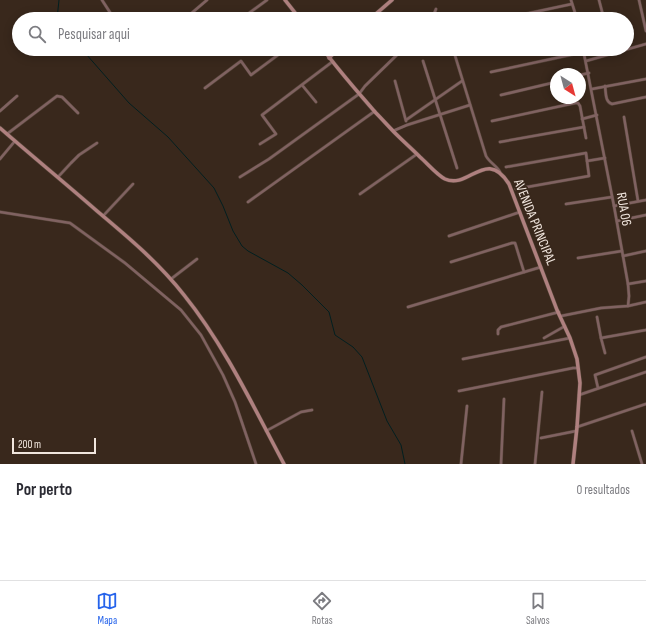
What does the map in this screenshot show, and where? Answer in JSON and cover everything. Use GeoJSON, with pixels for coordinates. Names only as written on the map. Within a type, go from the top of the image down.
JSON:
{"type":"FeatureCollection","features":[{"type":"Feature","properties":{"kind":"street"},"geometry":{"type":"LineString","coordinates":[[102,0],[110,12]]}},
{"type":"Feature","properties":{"kind":"street"},"geometry":{"type":"LineString","coordinates":[[193,12],[207,0]]}},
{"type":"Feature","properties":{"kind":"street"},"geometry":{"type":"LineString","coordinates":[[251,12],[267,0]]}},
{"type":"Feature","properties":{"kind":"street"},"geometry":{"type":"LineString","coordinates":[[284,0],[294,12]]}},
{"type":"Feature","properties":{"kind":"street"},"geometry":{"type":"LineString","coordinates":[[378,12],[392,0]]}},
{"type":"Feature","properties":{"kind":"street"},"geometry":{"type":"LineString","coordinates":[[571,0],[575,12]]}},
{"type":"Feature","properties":{"kind":"street"},"geometry":{"type":"LineString","coordinates":[[599,0],[602,12]]}},
{"type":"Feature","properties":{"kind":"street"},"geometry":{"type":"LineString","coordinates":[[638,0],[646,31]]}},
{"type":"Feature","properties":{"kind":"street"},"geometry":{"type":"LineString","coordinates":[[534,12],[572,4]]}},
{"type":"Feature","properties":{"kind":"street"},"geometry":{"type":"LineString","coordinates":[[634,48],[646,44]]}},
{"type":"Feature","properties":{"kind":"street"},"geometry":{"type":"LineString","coordinates":[[205,88],[241,61],[251,75],[277,56]]}},
{"type":"Feature","properties":{"kind":"street"},"geometry":{"type":"LineString","coordinates":[[240,177],[269,159],[359,94],[365,86],[396,56]]}},
{"type":"Feature","properties":{"kind":"street"},"geometry":{"type":"LineString","coordinates":[[455,56],[486,156],[500,172]]}},
{"type":"Feature","properties":{"kind":"street"},"geometry":{"type":"LineString","coordinates":[[491,72],[559,56]]}},
{"type":"Feature","properties":{"kind":"street","name":"RUA 06"},"geometry":{"type":"LineString","coordinates":[[585,56],[628,284],[628,306]]}},
{"type":"Feature","properties":{"kind":"street"},"geometry":{"type":"LineString","coordinates":[[586,61],[605,56]]}},
{"type":"Feature","properties":{"kind":"street","name":"AVENIDA PRINCIPAL"},"geometry":{"type":"LineString","coordinates":[[329,58],[392,131],[441,176],[452,181],[462,179],[479,170],[492,169],[500,172],[509,184],[577,359],[580,383],[573,464]]}},
{"type":"Feature","properties":{"kind":"street"},"geometry":{"type":"LineString","coordinates":[[423,61],[457,168]]}},
{"type":"Feature","properties":{"kind":"street"},"geometry":{"type":"LineString","coordinates":[[260,144],[276,134],[262,115],[332,62]]}},
{"type":"Feature","properties":{"kind":"street"},"geometry":{"type":"LineString","coordinates":[[592,89],[646,79]]}},
{"type":"Feature","properties":{"kind":"street"},"geometry":{"type":"LineString","coordinates":[[395,81],[407,125]]}},
{"type":"Feature","properties":{"kind":"street"},"geometry":{"type":"LineString","coordinates":[[406,120],[462,81]]}},
{"type":"Feature","properties":{"kind":"street"},"geometry":{"type":"LineString","coordinates":[[501,96],[550,84]]}},
{"type":"Feature","properties":{"kind":"street"},"geometry":{"type":"LineString","coordinates":[[302,85],[316,102]]}},
{"type":"Feature","properties":{"kind":"street"},"geometry":{"type":"LineString","coordinates":[[605,86],[607,101],[612,104],[646,97]]}},
{"type":"Feature","properties":{"kind":"street"},"geometry":{"type":"LineString","coordinates":[[0,111],[17,96]]}},
{"type":"Feature","properties":{"kind":"street"},"geometry":{"type":"LineString","coordinates":[[7,134],[57,96],[62,97],[78,113]]}},
{"type":"Feature","properties":{"kind":"street"},"geometry":{"type":"LineString","coordinates":[[492,121],[575,102],[580,106],[586,138]]}},
{"type":"Feature","properties":{"kind":"street"},"geometry":{"type":"LineString","coordinates":[[392,131],[470,105]]}},
{"type":"Feature","properties":{"kind":"street"},"geometry":{"type":"LineString","coordinates":[[248,202],[375,111]]}},
{"type":"Feature","properties":{"kind":"street"},"geometry":{"type":"LineString","coordinates":[[582,119],[597,115]]}},
{"type":"Feature","properties":{"kind":"street"},"geometry":{"type":"LineString","coordinates":[[624,117],[638,201]]}},
{"type":"Feature","properties":{"kind":"street"},"geometry":{"type":"LineString","coordinates":[[0,128],[139,247],[171,279],[203,321],[228,359],[284,464]]}},
{"type":"Feature","properties":{"kind":"street"},"geometry":{"type":"LineString","coordinates":[[500,142],[584,128]]}},
{"type":"Feature","properties":{"kind":"street"},"geometry":{"type":"LineString","coordinates":[[0,159],[15,141]]}},
{"type":"Feature","properties":{"kind":"street"},"geometry":{"type":"LineString","coordinates":[[58,177],[79,155],[97,143]]}},
{"type":"Feature","properties":{"kind":"street"},"geometry":{"type":"LineString","coordinates":[[0,150],[4,154]]}},
{"type":"Feature","properties":{"kind":"street"},"geometry":{"type":"LineString","coordinates":[[506,167],[586,153],[589,176],[516,189]]}},
{"type":"Feature","properties":{"kind":"street"},"geometry":{"type":"LineString","coordinates":[[360,194],[417,154]]}},
{"type":"Feature","properties":{"kind":"street"},"geometry":{"type":"LineString","coordinates":[[587,161],[605,158]]}},
{"type":"Feature","properties":{"kind":"street"},"geometry":{"type":"LineString","coordinates":[[103,216],[133,184]]}},
{"type":"Feature","properties":{"kind":"street"},"geometry":{"type":"LineString","coordinates":[[566,204],[612,196]]}},
{"type":"Feature","properties":{"kind":"street"},"geometry":{"type":"LineString","coordinates":[[614,206],[646,200]]}},
{"type":"Feature","properties":{"kind":"street"},"geometry":{"type":"LineString","coordinates":[[0,212],[70,223],[125,263],[181,310],[201,335],[223,375],[235,402],[256,464]]}},
{"type":"Feature","properties":{"kind":"street"},"geometry":{"type":"LineString","coordinates":[[449,236],[520,212]]}},
{"type":"Feature","properties":{"kind":"street"},"geometry":{"type":"LineString","coordinates":[[617,222],[646,215]]}},
{"type":"Feature","properties":{"kind":"street"},"geometry":{"type":"LineString","coordinates":[[451,262],[514,243],[524,272]]}},
{"type":"Feature","properties":{"kind":"street"},"geometry":{"type":"LineString","coordinates":[[578,258],[622,251]]}},
{"type":"Feature","properties":{"kind":"street"},"geometry":{"type":"LineString","coordinates":[[623,256],[646,251]]}},
{"type":"Feature","properties":{"kind":"street"},"geometry":{"type":"LineString","coordinates":[[171,279],[197,259]]}},
{"type":"Feature","properties":{"kind":"street"},"geometry":{"type":"LineString","coordinates":[[408,307],[541,267]]}},
{"type":"Feature","properties":{"kind":"street"},"geometry":{"type":"LineString","coordinates":[[628,284],[646,281]]}},
{"type":"Feature","properties":{"kind":"street"},"geometry":{"type":"LineString","coordinates":[[498,334],[498,330],[501,327],[560,314],[628,306],[646,302]]}},
{"type":"Feature","properties":{"kind":"street"},"geometry":{"type":"LineString","coordinates":[[598,317],[605,353]]}},
{"type":"Feature","properties":{"kind":"street"},"geometry":{"type":"LineString","coordinates":[[544,338],[565,326]]}},
{"type":"Feature","properties":{"kind":"street"},"geometry":{"type":"LineString","coordinates":[[601,338],[646,330]]}},
{"type":"Feature","properties":{"kind":"street"},"geometry":{"type":"LineString","coordinates":[[463,359],[570,338]]}},
{"type":"Feature","properties":{"kind":"street"},"geometry":{"type":"LineString","coordinates":[[598,388],[594,375],[646,358]]}},
{"type":"Feature","properties":{"kind":"street"},"geometry":{"type":"LineString","coordinates":[[459,391],[578,368]]}},
{"type":"Feature","properties":{"kind":"street"},"geometry":{"type":"LineString","coordinates":[[579,395],[646,372]]}},
{"type":"Feature","properties":{"kind":"street"},"geometry":{"type":"LineString","coordinates":[[535,464],[542,392]]}},
{"type":"Feature","properties":{"kind":"street"},"geometry":{"type":"LineString","coordinates":[[501,464],[504,399]]}},
{"type":"Feature","properties":{"kind":"street"},"geometry":{"type":"LineString","coordinates":[[541,438],[577,429],[646,404]]}},
{"type":"Feature","properties":{"kind":"street"},"geometry":{"type":"LineString","coordinates":[[461,464],[467,406]]}},
{"type":"Feature","properties":{"kind":"street"},"geometry":{"type":"LineString","coordinates":[[266,431],[301,412],[312,410]]}},
{"type":"Feature","properties":{"kind":"street"},"geometry":{"type":"LineString","coordinates":[[632,431],[642,464]]}},
{"type":"Feature","properties":{"kind":"waterway"},"geometry":{"type":"LineString","coordinates":[[58,12],[59,0]]}},
{"type":"Feature","properties":{"kind":"waterway"},"geometry":{"type":"LineString","coordinates":[[88,56],[129,103],[168,137],[214,188],[233,231],[242,246],[248,251],[288,273],[329,312],[335,335],[353,347],[362,357],[387,421],[401,445],[405,464]]}}]}
